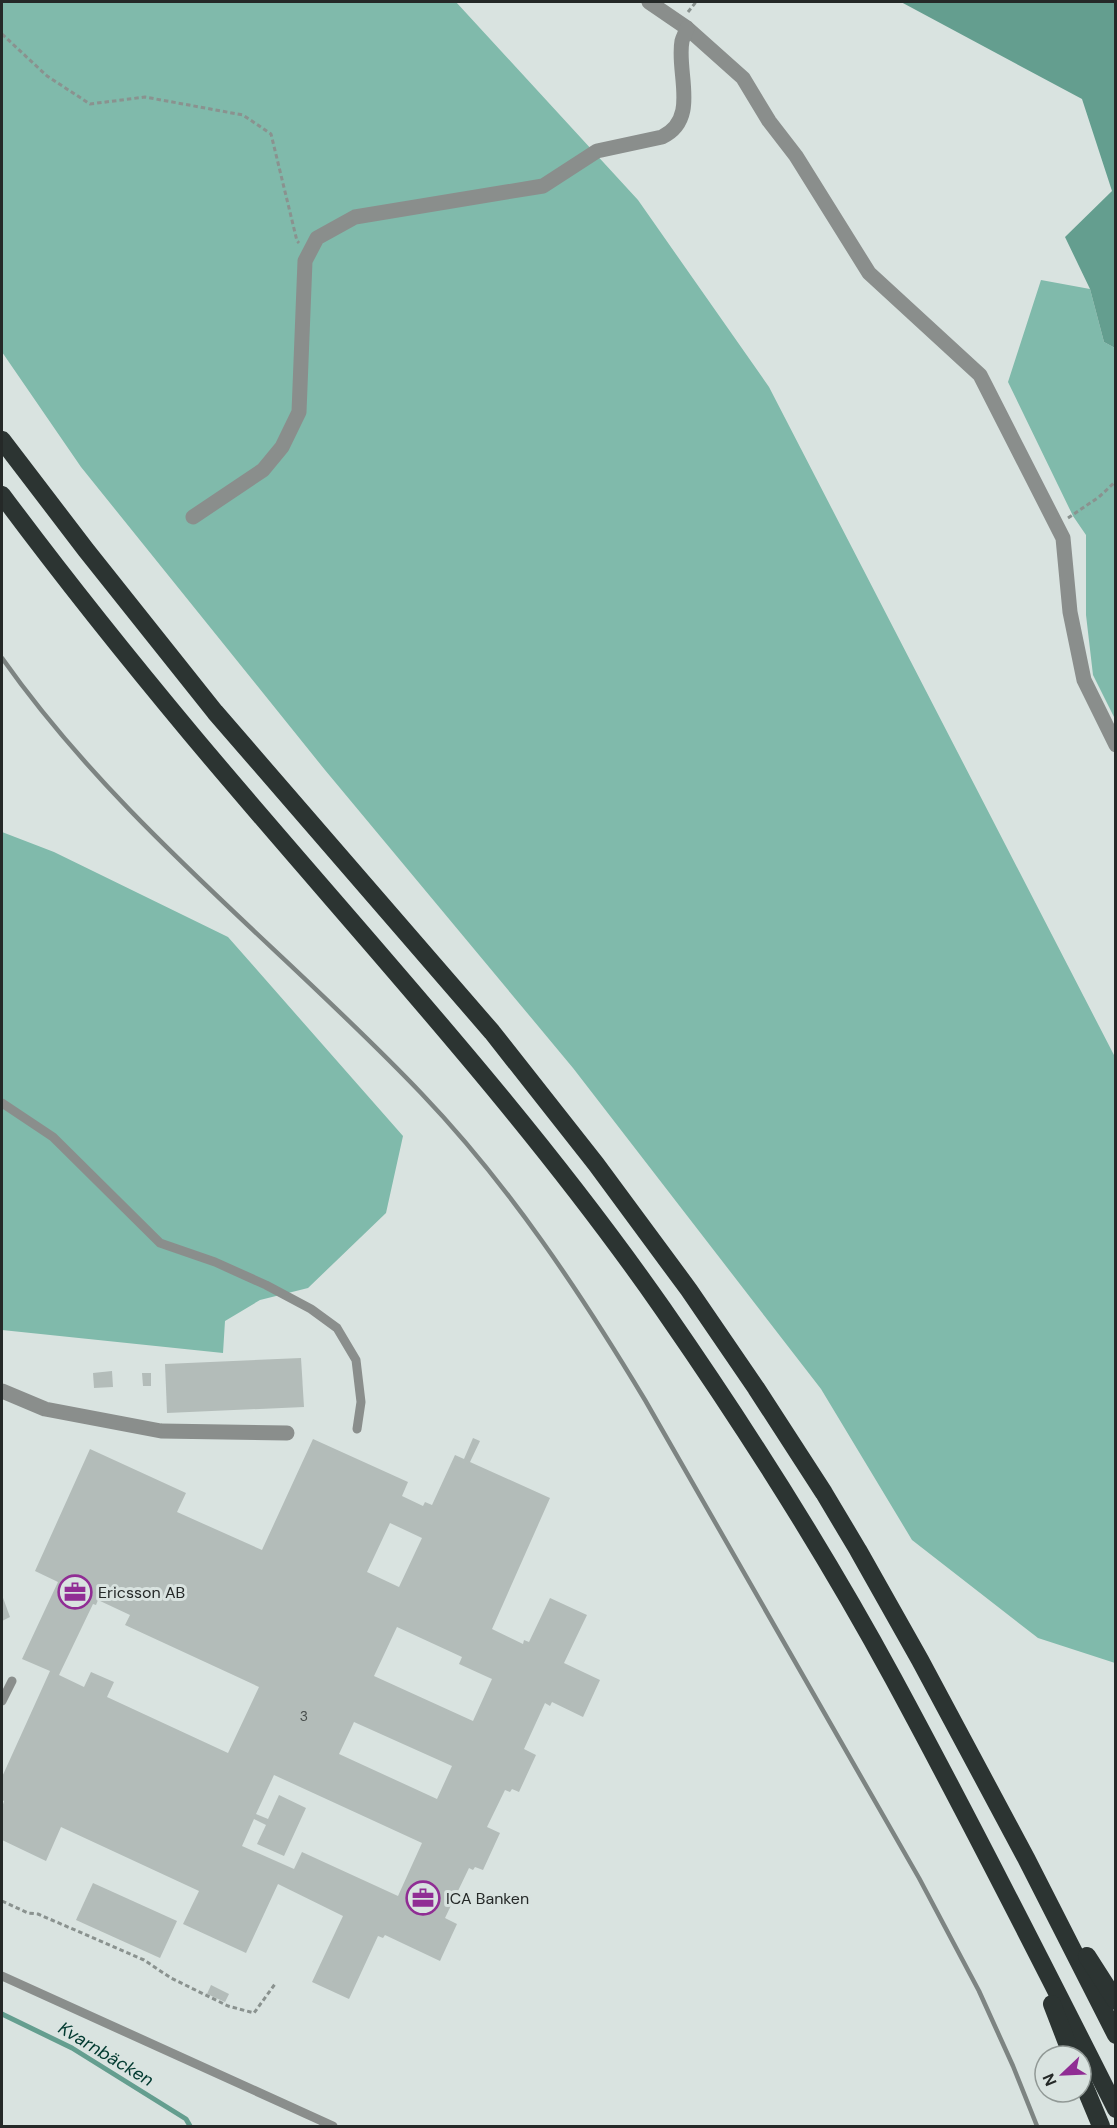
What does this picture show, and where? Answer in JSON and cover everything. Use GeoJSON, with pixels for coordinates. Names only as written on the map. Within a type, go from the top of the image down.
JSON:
{"type":"FeatureCollection","features":[{"type":"Feature","properties":{"kind":"highway"},"geometry":{"type":"LineString","coordinates":[[2,440],[215,712],[492,1032],[596,1164],[689,1290],[768,1407],[858,1550],[1026,1858],[1116,2035]]}},
{"type":"Feature","properties":{"kind":"highway"},"geometry":{"type":"LineString","coordinates":[[2,495],[60,573],[193,735],[466,1053],[571,1184],[662,1308],[797,1514],[886,1665],[1028,1935],[1116,2109]]}},
{"type":"Feature","properties":{"kind":"highway"},"geometry":{"type":"LineString","coordinates":[[1026,1858],[1116,2001]]}},
{"type":"Feature","properties":{"kind":"highway"},"geometry":{"type":"LineString","coordinates":[[1028,1935],[1068,2044]]}},
{"type":"Feature","properties":{"kind":"highway"},"geometry":{"type":"LineString","coordinates":[[1092,2104],[1101,2127]]}},
{"type":"Feature","properties":{"kind":"street"},"geometry":{"type":"LineString","coordinates":[[650,2],[687,28],[743,78],[769,121],[796,156],[869,273],[980,375],[1064,538],[1070,612],[1084,680],[1116,745]]}},
{"type":"Feature","properties":{"kind":"street"},"geometry":{"type":"LineString","coordinates":[[193,517],[263,470],[282,447],[299,412],[305,261],[317,238],[355,217],[543,186],[597,151],[662,137],[672,132],[681,115],[684,100],[682,42],[687,28]]}},
{"type":"Feature","properties":{"kind":"street"},"geometry":{"type":"LineString","coordinates":[[2,1391],[45,1409],[160,1431],[288,1432]]}},
{"type":"Feature","properties":{"kind":"lane"},"geometry":{"type":"LineString","coordinates":[[2,1103],[53,1137],[160,1243],[215,1262],[266,1285],[311,1309],[337,1328],[356,1360],[361,1402],[357,1429]]}},
{"type":"Feature","properties":{"kind":"lane"},"geometry":{"type":"LineString","coordinates":[[2,1701],[12,1681]]}},
{"type":"Feature","properties":{"kind":"lane"},"geometry":{"type":"LineString","coordinates":[[2,1976],[333,2127]]}},
{"type":"Feature","properties":{"kind":"path"},"geometry":{"type":"LineString","coordinates":[[2,34],[47,76],[90,104],[145,97],[243,116],[271,134],[297,241],[310,250]]}},
{"type":"Feature","properties":{"kind":"path"},"geometry":{"type":"LineString","coordinates":[[1058,528],[1069,516],[1099,497],[1116,481]]}},
{"type":"Feature","properties":{"kind":"path"},"geometry":{"type":"LineString","coordinates":[[2,1901],[28,1913],[38,1914],[144,1960],[171,1978],[228,2006],[254,2013],[275,1984]]}},
{"type":"Feature","properties":{"kind":"shaded area"},"geometry":{"type":"Polygon","coordinates":[[[2,2],[456,2],[638,200],[769,387],[1115,1057],[1115,1663],[1038,1638],[912,1540],[821,1389],[573,1068],[325,770],[81,467],[2,352],[2,2]]]}},
{"type":"Feature","properties":{"kind":"shaded area"},"geometry":{"type":"Polygon","coordinates":[[[901,2],[1115,2],[1115,348],[1104,342],[1090,289],[1065,237],[1112,191],[1082,99],[901,2]]]}},
{"type":"Feature","properties":{"kind":"shaded area"},"geometry":{"type":"Polygon","coordinates":[[[1041,280],[1090,289],[1104,342],[1115,348],[1115,719],[1093,675],[1086,615],[1086,535],[1073,516],[1008,382],[1041,280]]]}},
{"type":"Feature","properties":{"kind":"shaded area"},"geometry":{"type":"Polygon","coordinates":[[[2,832],[54,852],[228,937],[403,1136],[386,1213],[308,1288],[260,1300],[225,1321],[223,1353],[2,1330],[2,832]]]}},
{"type":"Feature","properties":{"kind":"building"},"geometry":{"type":"Polygon","coordinates":[[[301,1358],[304,1407],[167,1413],[165,1364],[301,1358]]]}},
{"type":"Feature","properties":{"kind":"building"},"geometry":{"type":"Polygon","coordinates":[[[112,1371],[113,1387],[94,1388],[93,1373],[112,1371]]]}},
{"type":"Feature","properties":{"kind":"building"},"geometry":{"type":"Polygon","coordinates":[[[142,1373],[151,1373],[151,1386],[143,1386],[142,1373]]]}},
{"type":"Feature","properties":{"kind":"building"},"geometry":{"type":"Polygon","coordinates":[[[473,1438],[480,1441],[470,1462],[550,1498],[492,1629],[523,1644],[524,1640],[529,1642],[550,1598],[587,1615],[564,1663],[600,1680],[583,1717],[552,1702],[550,1706],[545,1703],[524,1749],[536,1755],[519,1792],[512,1789],[510,1792],[505,1790],[487,1827],[500,1833],[483,1870],[475,1867],[473,1870],[469,1868],[445,1918],[457,1924],[440,1961],[385,1935],[383,1938],[378,1936],[349,1999],[312,1982],[343,1916],[278,1884],[246,1953],[183,1924],[199,1891],[61,1827],[46,1861],[2,1840],[4,1801],[2,1800],[2,1777],[50,1671],[22,1659],[58,1582],[35,1571],[90,1449],[186,1493],[177,1512],[262,1550],[313,1439],[408,1482],[402,1496],[423,1506],[425,1502],[432,1505],[455,1455],[464,1459],[473,1438]],[[390,1523],[367,1572],[399,1587],[422,1538],[390,1523]],[[98,1600],[96,1605],[93,1604],[59,1675],[84,1687],[91,1672],[114,1682],[107,1697],[228,1753],[259,1687],[125,1625],[130,1615],[98,1600]],[[397,1627],[374,1676],[473,1721],[492,1679],[459,1664],[462,1657],[397,1627]],[[354,1722],[339,1754],[437,1799],[452,1766],[354,1722]],[[274,1775],[256,1814],[268,1819],[279,1795],[306,1808],[284,1856],[257,1844],[266,1825],[254,1819],[242,1846],[294,1869],[302,1852],[398,1896],[422,1843],[274,1775]]]}},
{"type":"Feature","properties":{"kind":"building"},"geometry":{"type":"Polygon","coordinates":[[[2,1595],[10,1617],[2,1621],[2,1595]]]}},
{"type":"Feature","properties":{"kind":"building"},"geometry":{"type":"Polygon","coordinates":[[[93,1883],[177,1921],[160,1958],[76,1920],[93,1883]]]}},
{"type":"Feature","properties":{"kind":"building"},"geometry":{"type":"Polygon","coordinates":[[[211,1985],[229,1994],[225,2002],[207,1994],[211,1985]]]}},
{"type":"Feature","properties":{"kind":"waterway","name":"Kvarnbäcken"},"geometry":{"type":"LineString","coordinates":[[2,2014],[72,2048],[186,2119],[190,2126]]}},
{"type":"Feature","properties":{"kind":"railway"},"geometry":{"type":"LineString","coordinates":[[2,658],[48,718],[149,830],[368,1039],[421,1093],[484,1165],[542,1240],[595,1319],[645,1400],[919,1878],[979,1991],[1037,2126]]}},
{"type":"Feature","properties":{"kind":"place","name":"Ericsson AB"},"geometry":{"type":"Point","coordinates":[75,1592]}},
{"type":"Feature","properties":{"kind":"place","name":"ICA Banken"},"geometry":{"type":"Point","coordinates":[423,1898]}}]}
